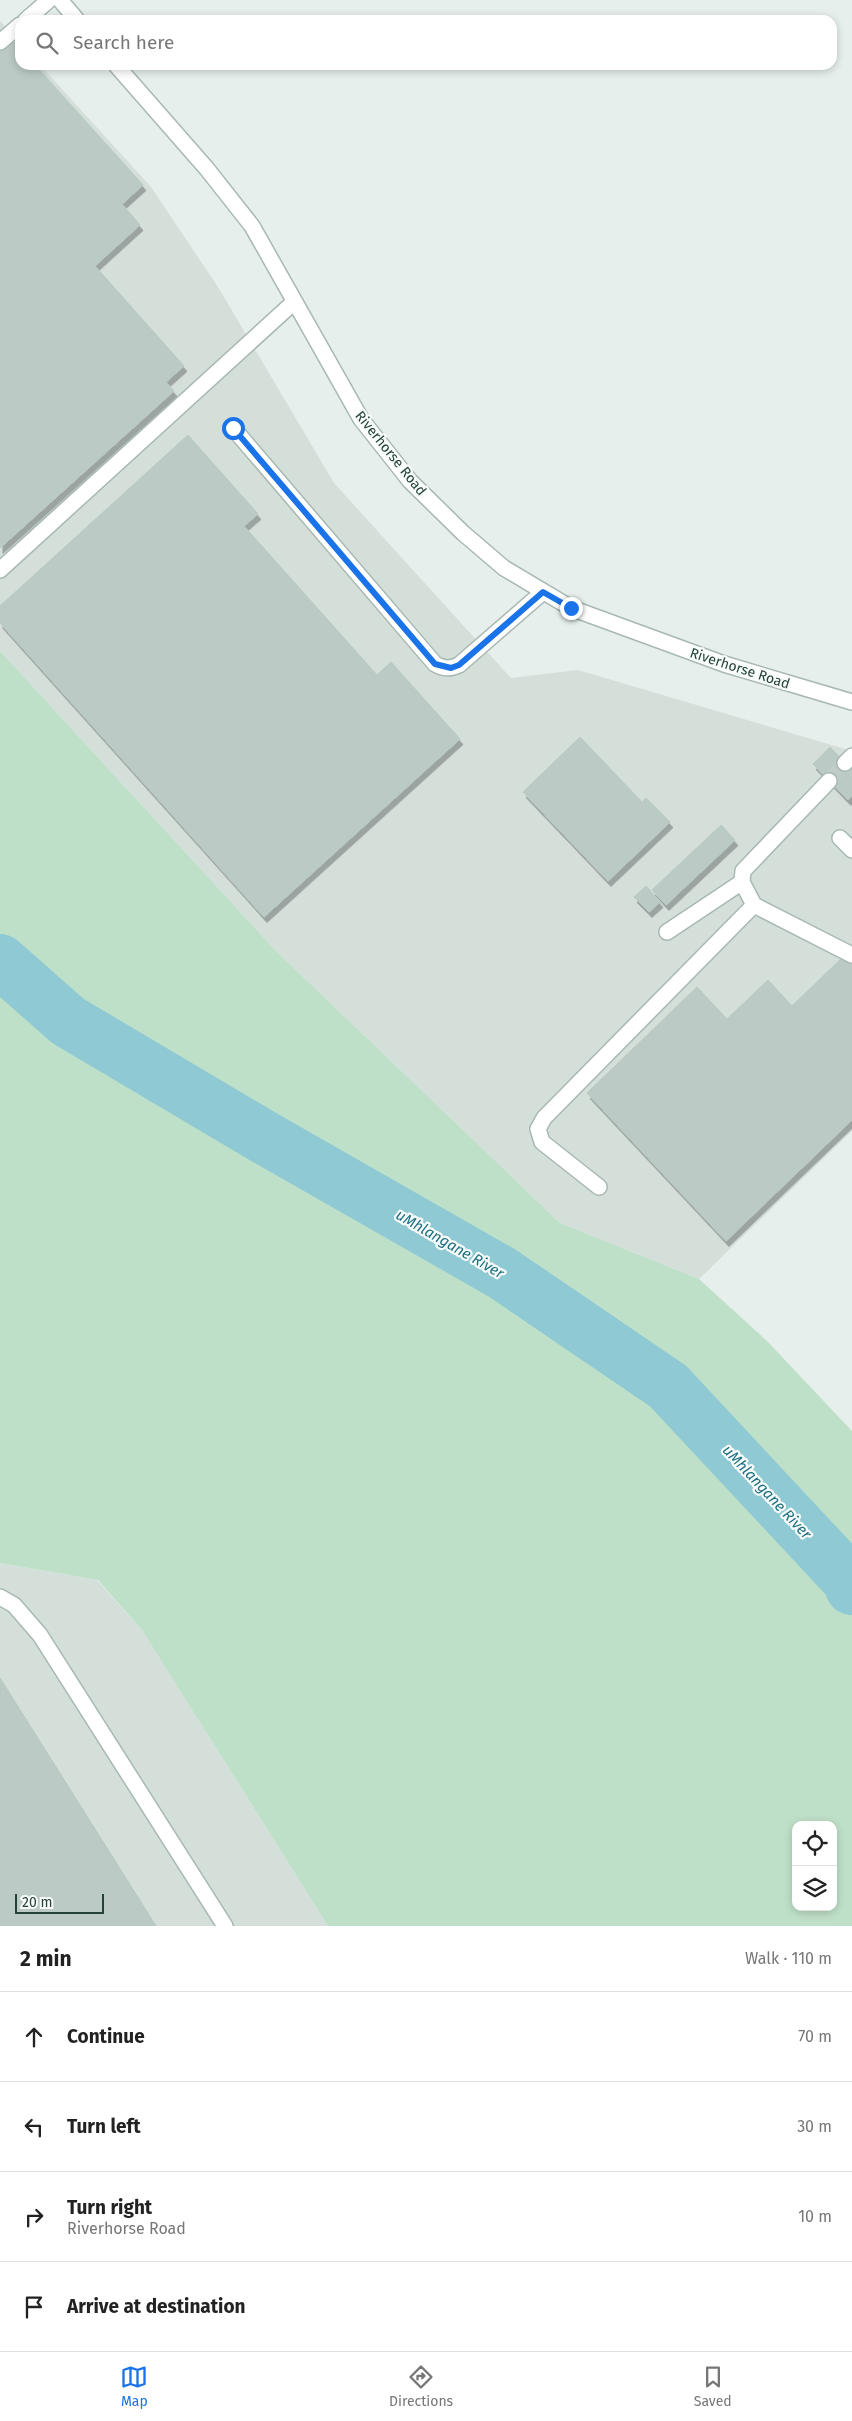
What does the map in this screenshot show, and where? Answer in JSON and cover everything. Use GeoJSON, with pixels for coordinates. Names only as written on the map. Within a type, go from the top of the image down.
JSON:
{"type":"FeatureCollection","features":[{"type":"Feature","properties":{"kind":"lane"},"geometry":{"type":"LineString","coordinates":[[32,15],[49,0]]}},
{"type":"Feature","properties":{"kind":"lane"},"geometry":{"type":"LineString","coordinates":[[60,0],[73,15]]}},
{"type":"Feature","properties":{"kind":"lane"},"geometry":{"type":"LineString","coordinates":[[0,42],[15,29]]}},
{"type":"Feature","properties":{"kind":"lane","name":"Riverhorse Road"},"geometry":{"type":"LineString","coordinates":[[120,70],[207,169],[252,226],[361,419],[410,481],[484,551],[504,568],[571,608],[724,664],[852,702]]}},
{"type":"Feature","properties":{"kind":"lane"},"geometry":{"type":"LineString","coordinates":[[0,570],[294,302]]}},
{"type":"Feature","properties":{"kind":"lane"},"geometry":{"type":"LineString","coordinates":[[233,428],[435,664],[442,668],[451,668],[459,665],[543,592]]}},
{"type":"Feature","properties":{"kind":"lane"},"geometry":{"type":"LineString","coordinates":[[829,780],[743,871],[742,882],[754,905],[852,955]]}},
{"type":"Feature","properties":{"kind":"lane"},"geometry":{"type":"LineString","coordinates":[[840,838],[852,850]]}},
{"type":"Feature","properties":{"kind":"lane"},"geometry":{"type":"LineString","coordinates":[[667,932],[742,882]]}},
{"type":"Feature","properties":{"kind":"lane"},"geometry":{"type":"LineString","coordinates":[[599,1187],[542,1142],[538,1129],[544,1118],[754,905]]}},
{"type":"Feature","properties":{"kind":"lane"},"geometry":{"type":"LineString","coordinates":[[0,1597],[14,1605],[40,1635],[225,1926]]}},
{"type":"Feature","properties":{"kind":"shaded area"},"geometry":{"type":"Polygon","coordinates":[[[0,21],[15,38],[15,70],[45,70],[151,187],[218,287],[334,483],[511,678],[578,670],[852,751],[852,1131],[699,1279],[560,1223],[276,951],[0,651],[0,21]]]}},
{"type":"Feature","properties":{"kind":"shaded area"},"geometry":{"type":"Polygon","coordinates":[[[0,1563],[97,1580],[142,1630],[328,1926],[0,1926],[0,1563]]]}},
{"type":"Feature","properties":{"kind":"green space"},"geometry":{"type":"Polygon","coordinates":[[[0,651],[276,951],[560,1223],[699,1279],[767,1341],[852,1431],[852,1926],[328,1926],[142,1630],[98,1580],[0,1563],[0,651]]]}},
{"type":"Feature","properties":{"kind":"building"},"geometry":{"type":"Polygon","coordinates":[[[12,40],[15,43],[15,70],[40,70],[143,185],[122,204],[140,225],[95,266],[184,366],[166,382],[174,391],[0,548],[0,51],[12,40]]]}},
{"type":"Feature","properties":{"kind":"building"},"geometry":{"type":"Polygon","coordinates":[[[188,435],[258,514],[244,526],[377,675],[391,662],[460,739],[264,917],[0,623],[0,606],[188,435]]]}},
{"type":"Feature","properties":{"kind":"building"},"geometry":{"type":"Polygon","coordinates":[[[580,737],[642,802],[646,798],[670,822],[608,881],[523,792],[580,737]]]}},
{"type":"Feature","properties":{"kind":"building"},"geometry":{"type":"Polygon","coordinates":[[[830,747],[852,770],[852,796],[848,800],[813,764],[830,747]]]}},
{"type":"Feature","properties":{"kind":"building"},"geometry":{"type":"Polygon","coordinates":[[[721,825],[735,840],[666,905],[652,890],[721,825]]]}},
{"type":"Feature","properties":{"kind":"building"},"geometry":{"type":"Polygon","coordinates":[[[646,886],[660,902],[649,912],[634,897],[646,886]]]}},
{"type":"Feature","properties":{"kind":"building"},"geometry":{"type":"Polygon","coordinates":[[[847,953],[852,959],[852,1120],[726,1241],[587,1093],[697,987],[727,1019],[768,980],[792,1006],[847,953]]]}},
{"type":"Feature","properties":{"kind":"building"},"geometry":{"type":"Polygon","coordinates":[[[0,1678],[156,1926],[0,1926],[0,1678]]]}},
{"type":"Feature","properties":{"kind":"waterway","name":"uMhlangane River"},"geometry":{"type":"LineString","coordinates":[[0,961],[68,1021],[262,1136],[502,1273],[668,1386],[850,1581],[852,1588]]}},
{"type":"Feature","properties":{"kind":"tunnel"},"geometry":{"type":"LineString","coordinates":[[829,781],[845,763]]}},
{"type":"Feature","properties":{"kind":"route"},"geometry":{"type":"LineString","coordinates":[[233,428],[435,664],[442,668],[451,668],[459,665],[543,592],[571,608]]}}]}
